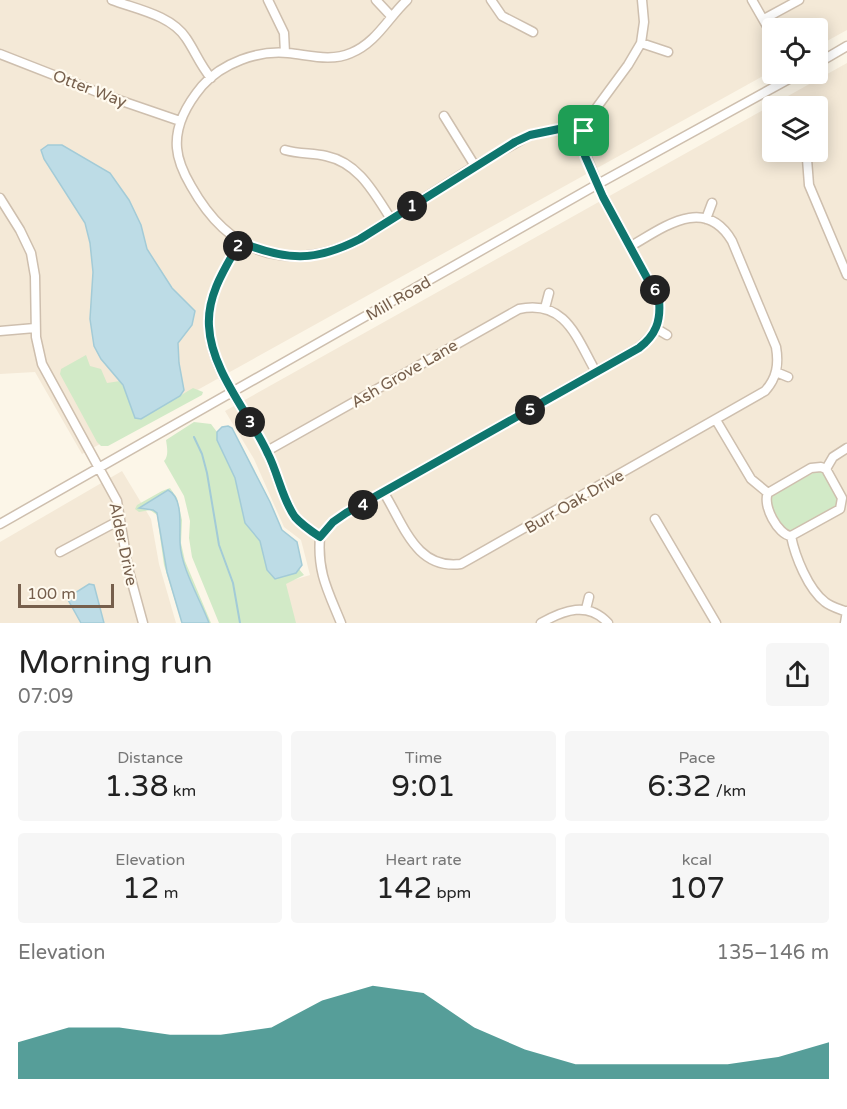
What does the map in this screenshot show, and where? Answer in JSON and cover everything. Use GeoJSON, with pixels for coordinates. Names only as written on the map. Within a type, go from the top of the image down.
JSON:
{"type":"FeatureCollection","features":[{"type":"Feature","properties":{"kind":"street"},"geometry":{"type":"LineString","coordinates":[[112,0],[165,20],[177,27],[211,78]]}},
{"type":"Feature","properties":{"kind":"street"},"geometry":{"type":"LineString","coordinates":[[268,0],[284,33],[285,53]]}},
{"type":"Feature","properties":{"kind":"street"},"geometry":{"type":"LineString","coordinates":[[376,0],[391,16]]}},
{"type":"Feature","properties":{"kind":"street"},"geometry":{"type":"LineString","coordinates":[[406,0],[378,34],[364,47],[350,54],[330,58],[285,53],[248,57],[211,78],[194,95],[180,121],[177,148],[179,162],[208,214],[240,242],[267,253],[284,256],[320,255],[344,247],[475,166],[530,135],[559,129],[584,131]]}},
{"type":"Feature","properties":{"kind":"street"},"geometry":{"type":"LineString","coordinates":[[491,0],[502,16],[533,32]]}},
{"type":"Feature","properties":{"kind":"street"},"geometry":{"type":"LineString","coordinates":[[341,623],[321,573],[318,558],[320,537],[333,522],[639,348],[657,329],[660,314],[659,300],[585,156],[584,131],[589,118],[628,65],[640,43],[644,22],[642,0]]}},
{"type":"Feature","properties":{"kind":"street"},"geometry":{"type":"LineString","coordinates":[[752,0],[763,18]]}},
{"type":"Feature","properties":{"kind":"street"},"geometry":{"type":"LineString","coordinates":[[766,18],[799,0]]}},
{"type":"Feature","properties":{"kind":"street"},"geometry":{"type":"LineString","coordinates":[[640,43],[668,52]]}},
{"type":"Feature","properties":{"kind":"street"},"geometry":{"type":"LineString","coordinates":[[828,57],[847,46]]}},
{"type":"Feature","properties":{"kind":"street","name":"Otter Way"},"geometry":{"type":"LineString","coordinates":[[0,54],[110,97],[180,121]]}},
{"type":"Feature","properties":{"kind":"street","name":"Mill Road"},"geometry":{"type":"LineString","coordinates":[[0,524],[778,84]]}},
{"type":"Feature","properties":{"kind":"street"},"geometry":{"type":"LineString","coordinates":[[444,116],[475,166]]}},
{"type":"Feature","properties":{"kind":"street"},"geometry":{"type":"LineString","coordinates":[[285,150],[298,154],[327,156],[351,167],[369,185],[391,219]]}},
{"type":"Feature","properties":{"kind":"street"},"geometry":{"type":"LineString","coordinates":[[807,162],[809,185],[847,275]]}},
{"type":"Feature","properties":{"kind":"street","name":"Alder Drive"},"geometry":{"type":"LineString","coordinates":[[0,198],[31,253],[35,276],[35,328],[38,349],[48,378],[117,501],[128,568],[143,623]]}},
{"type":"Feature","properties":{"kind":"street"},"geometry":{"type":"LineString","coordinates":[[706,219],[712,203]]}},
{"type":"Feature","properties":{"kind":"street"},"geometry":{"type":"LineString","coordinates":[[631,246],[680,219],[693,217],[706,219],[723,230],[732,241],[776,347],[778,360],[776,372],[788,377]]}},
{"type":"Feature","properties":{"kind":"street"},"geometry":{"type":"LineString","coordinates":[[240,242],[217,284],[209,315],[210,340],[233,391],[267,451],[296,517],[320,537]]}},
{"type":"Feature","properties":{"kind":"street"},"geometry":{"type":"LineString","coordinates":[[549,293],[545,308],[566,321],[596,372]]}},
{"type":"Feature","properties":{"kind":"street","name":"Ash Grove Lane"},"geometry":{"type":"LineString","coordinates":[[267,451],[513,311],[533,306],[545,308]]}},
{"type":"Feature","properties":{"kind":"street"},"geometry":{"type":"LineString","coordinates":[[0,331],[35,328]]}},
{"type":"Feature","properties":{"kind":"street"},"geometry":{"type":"LineString","coordinates":[[657,329],[667,335]]}},
{"type":"Feature","properties":{"kind":"street","name":"Burr Oak Drive"},"geometry":{"type":"LineString","coordinates":[[384,493],[421,553],[434,562],[448,566],[461,564],[760,395],[769,386],[776,372]]}},
{"type":"Feature","properties":{"kind":"street"},"geometry":{"type":"LineString","coordinates":[[716,420],[752,479],[768,493]]}},
{"type":"Feature","properties":{"kind":"street"},"geometry":{"type":"LineString","coordinates":[[826,469],[833,457],[847,448]]}},
{"type":"Feature","properties":{"kind":"street"},"geometry":{"type":"LineString","coordinates":[[821,466],[826,469],[842,498],[840,509],[791,536],[786,536],[767,507],[768,493],[811,468],[821,466]]}},
{"type":"Feature","properties":{"kind":"street"},"geometry":{"type":"LineString","coordinates":[[655,519],[716,623]]}},
{"type":"Feature","properties":{"kind":"street"},"geometry":{"type":"LineString","coordinates":[[60,552],[120,520]]}},
{"type":"Feature","properties":{"kind":"street"},"geometry":{"type":"LineString","coordinates":[[791,536],[799,562],[820,598],[847,611],[845,623]]}},
{"type":"Feature","properties":{"kind":"street"},"geometry":{"type":"LineString","coordinates":[[586,609],[589,597]]}},
{"type":"Feature","properties":{"kind":"street"},"geometry":{"type":"LineString","coordinates":[[541,623],[566,611],[586,609],[603,617],[608,623]]}},
{"type":"Feature","properties":{"kind":"shaded area"},"geometry":{"type":"Polygon","coordinates":[[[0,0],[847,0],[847,30],[828,40],[828,18],[762,18],[762,77],[82,454],[35,372],[0,374],[0,0]]]}},
{"type":"Feature","properties":{"kind":"shaded area"},"geometry":{"type":"Polygon","coordinates":[[[847,63],[847,623],[292,623],[280,584],[310,575],[301,540],[284,527],[254,459],[225,411],[762,111],[762,162],[828,162],[828,96],[788,96],[809,84],[828,84],[828,74],[847,63]]]}},
{"type":"Feature","properties":{"kind":"shaded area"},"geometry":{"type":"Polygon","coordinates":[[[122,471],[151,519],[159,564],[176,623],[0,623],[0,542],[122,471]]]}},
{"type":"Feature","properties":{"kind":"green space"},"geometry":{"type":"Polygon","coordinates":[[[86,355],[90,366],[101,369],[107,383],[120,381],[141,419],[193,388],[203,392],[202,395],[108,446],[101,446],[60,374],[61,369],[86,355]]]}},
{"type":"Feature","properties":{"kind":"green space"},"geometry":{"type":"Polygon","coordinates":[[[194,422],[211,424],[217,432],[217,440],[235,478],[245,523],[260,541],[267,570],[296,573],[299,569],[304,575],[286,584],[296,623],[219,623],[192,557],[189,538],[190,521],[184,496],[164,461],[167,454],[166,440],[194,422]]]}},
{"type":"Feature","properties":{"kind":"green space"},"geometry":{"type":"Polygon","coordinates":[[[820,471],[832,486],[838,504],[793,531],[787,531],[774,510],[772,496],[820,471]]]}},
{"type":"Feature","properties":{"kind":"green space"},"geometry":{"type":"Polygon","coordinates":[[[170,488],[177,498],[182,520],[181,543],[185,561],[211,623],[191,582],[182,556],[178,507],[171,491],[168,490],[141,509],[153,510],[157,513],[167,572],[182,623],[164,565],[157,515],[150,510],[139,512],[135,509],[137,505],[170,488]]]}},
{"type":"Feature","properties":{"kind":"water"},"geometry":{"type":"Polygon","coordinates":[[[48,145],[62,145],[110,173],[129,200],[141,225],[147,249],[172,288],[195,311],[192,325],[178,343],[184,390],[180,396],[141,419],[135,418],[123,385],[101,359],[94,346],[90,319],[93,272],[90,243],[85,223],[44,159],[41,150],[48,145]]]}},
{"type":"Feature","properties":{"kind":"water"},"geometry":{"type":"Polygon","coordinates":[[[222,427],[232,428],[282,530],[297,542],[302,565],[296,573],[275,579],[267,570],[260,541],[245,523],[235,478],[217,440],[217,432],[222,427]]]}},
{"type":"Feature","properties":{"kind":"water"},"geometry":{"type":"Polygon","coordinates":[[[168,490],[173,494],[179,506],[180,543],[184,563],[209,623],[182,623],[167,572],[157,513],[153,510],[139,508],[168,490]]]}},
{"type":"Feature","properties":{"kind":"water"},"geometry":{"type":"Polygon","coordinates":[[[89,584],[94,585],[104,623],[81,623],[67,598],[89,584]]]}},
{"type":"Feature","properties":{"kind":"waterway"},"geometry":{"type":"LineString","coordinates":[[194,437],[207,473],[219,545],[233,583],[240,623]]}},
{"type":"Feature","properties":{"kind":"route"},"geometry":{"type":"LineString","coordinates":[[545,130],[584,131],[585,156],[603,197],[659,300],[660,314],[654,333],[639,348],[340,517],[320,537],[292,512],[267,451],[219,366],[210,340],[209,315],[212,299],[217,284],[240,242],[267,253],[284,256],[320,255],[340,249],[360,239],[515,142],[545,130]]}}]}
